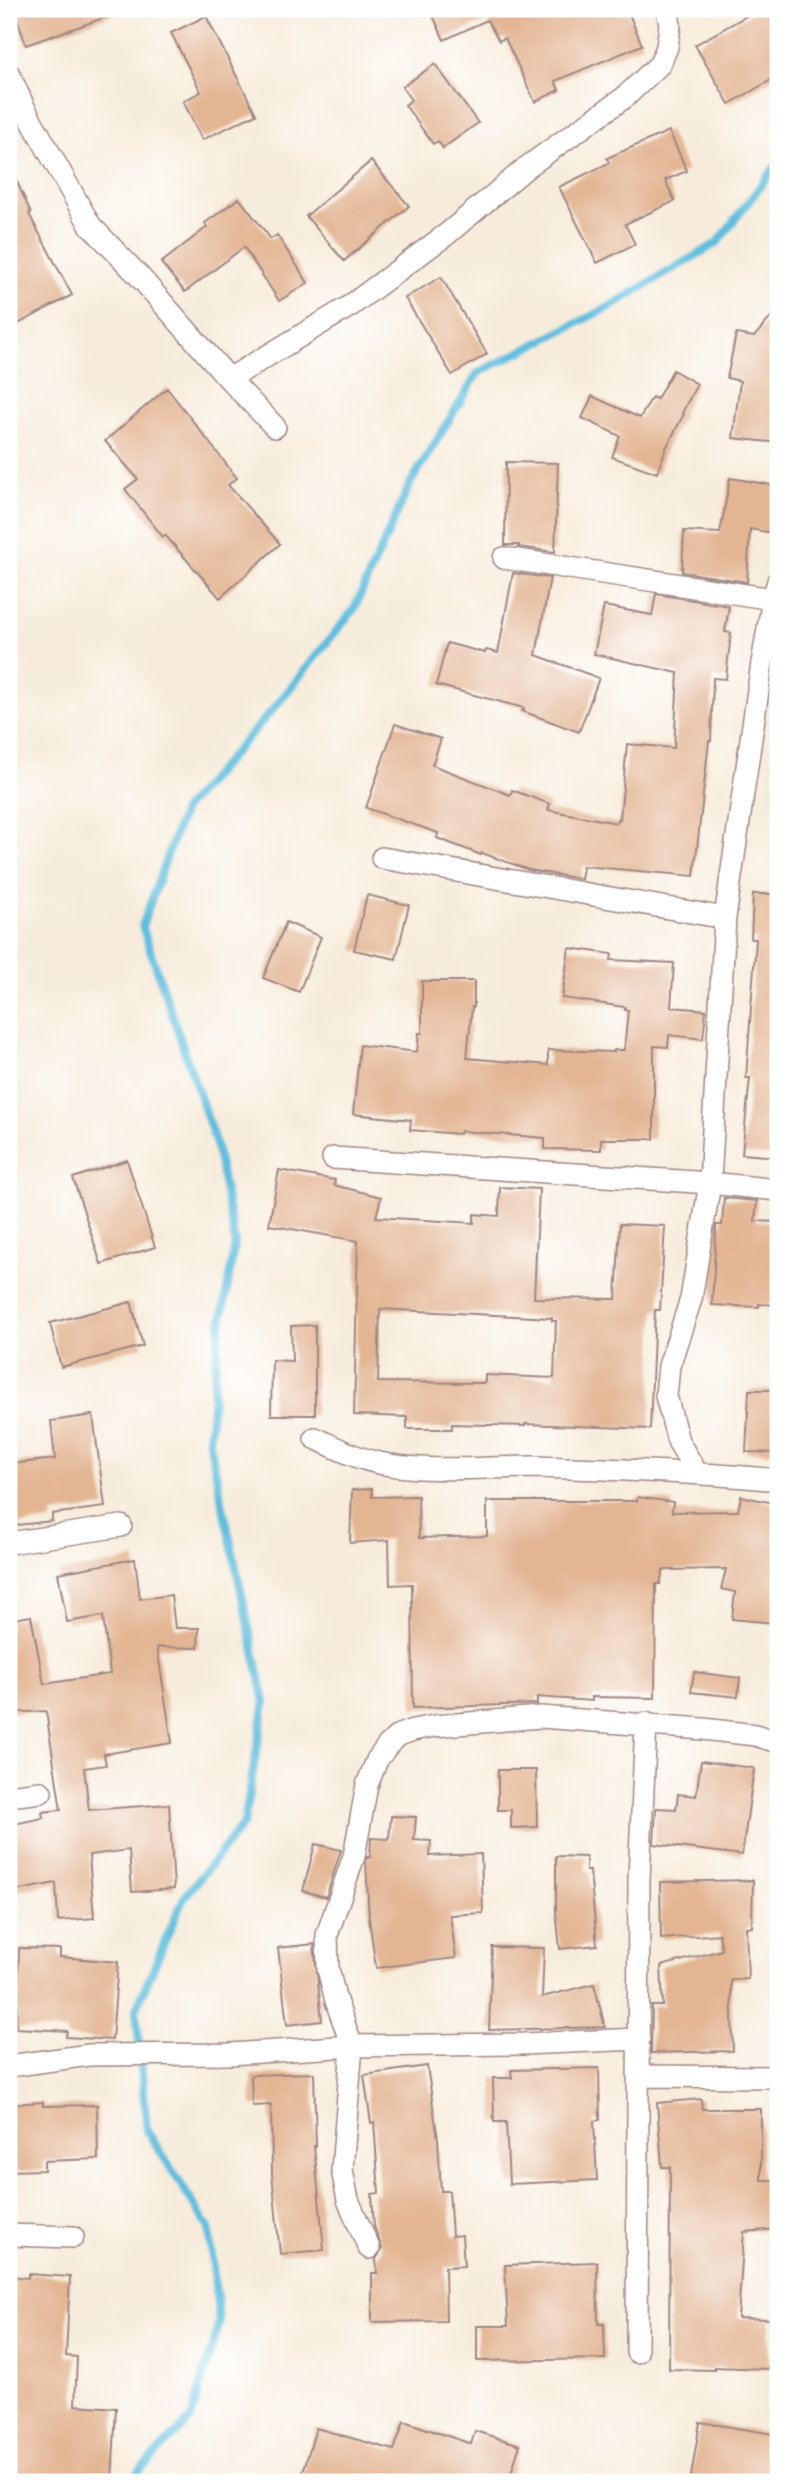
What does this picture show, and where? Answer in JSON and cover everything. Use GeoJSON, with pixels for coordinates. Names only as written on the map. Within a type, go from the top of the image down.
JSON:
{"type":"FeatureCollection","features":[{"type":"Feature","properties":{"kind":"street"},"geometry":{"type":"LineString","coordinates":[[229,379],[350,306],[447,234],[527,167],[625,97],[660,64],[667,47],[670,25],[667,9]]}},
{"type":"Feature","properties":{"kind":"street"},"geometry":{"type":"LineString","coordinates":[[9,74],[25,109],[90,225],[275,427]]}},
{"type":"Feature","properties":{"kind":"street"},"geometry":{"type":"LineString","coordinates":[[504,558],[775,590],[725,918],[710,1183],[691,1298],[669,1366],[666,1396],[678,1441],[696,1472]]}},
{"type":"Feature","properties":{"kind":"street"},"geometry":{"type":"LineString","coordinates":[[382,858],[725,918]]}},
{"type":"Feature","properties":{"kind":"street"},"geometry":{"type":"LineString","coordinates":[[333,1158],[710,1183],[778,1190]]}},
{"type":"Feature","properties":{"kind":"street"},"geometry":{"type":"LineString","coordinates":[[315,1438],[352,1455],[410,1468],[532,1467],[696,1472],[778,1480]]}},
{"type":"Feature","properties":{"kind":"street"},"geometry":{"type":"LineString","coordinates":[[9,1543],[121,1526]]}},
{"type":"Feature","properties":{"kind":"street"},"geometry":{"type":"LineString","coordinates":[[369,2248],[348,2200],[342,2171],[352,2046],[328,1969],[327,1935],[354,1856],[368,1786],[377,1760],[388,1745],[399,1735],[412,1730],[507,1718],[540,1717],[646,1723],[755,1735],[778,1742]]}},
{"type":"Feature","properties":{"kind":"street"},"geometry":{"type":"LineString","coordinates":[[637,2352],[639,1879],[646,1723]]}},
{"type":"Feature","properties":{"kind":"street"},"geometry":{"type":"LineString","coordinates":[[9,1796],[41,1792]]}},
{"type":"Feature","properties":{"kind":"street"},"geometry":{"type":"LineString","coordinates":[[9,2066],[89,2055],[230,2054],[352,2046],[523,2044],[639,2039]]}},
{"type":"Feature","properties":{"kind":"street"},"geometry":{"type":"LineString","coordinates":[[640,2076],[778,2077]]}},
{"type":"Feature","properties":{"kind":"street"},"geometry":{"type":"LineString","coordinates":[[9,2235],[73,2236]]}},
{"type":"Feature","properties":{"kind":"building"},"geometry":{"type":"Polygon","coordinates":[[[14,9],[121,9],[121,12],[26,45],[14,9]]]}},
{"type":"Feature","properties":{"kind":"building"},"geometry":{"type":"Polygon","coordinates":[[[430,9],[627,9],[642,45],[555,81],[559,90],[535,102],[505,38],[499,41],[487,20],[444,40],[430,9]]]}},
{"type":"Feature","properties":{"kind":"building"},"geometry":{"type":"Polygon","coordinates":[[[759,9],[778,9],[778,76],[729,104],[695,45],[759,9]]]}},
{"type":"Feature","properties":{"kind":"building"},"geometry":{"type":"Polygon","coordinates":[[[206,16],[256,114],[202,140],[183,101],[201,92],[171,33],[206,16]]]}},
{"type":"Feature","properties":{"kind":"building"},"geometry":{"type":"Polygon","coordinates":[[[435,64],[478,123],[443,148],[438,141],[433,144],[405,105],[411,100],[402,87],[435,64]]]}},
{"type":"Feature","properties":{"kind":"building"},"geometry":{"type":"Polygon","coordinates":[[[669,131],[687,171],[665,180],[675,201],[625,224],[635,244],[597,263],[559,187],[609,163],[607,158],[669,131]]]}},
{"type":"Feature","properties":{"kind":"building"},"geometry":{"type":"Polygon","coordinates":[[[371,161],[409,206],[344,261],[306,216],[371,161]]]}},
{"type":"Feature","properties":{"kind":"building"},"geometry":{"type":"Polygon","coordinates":[[[9,164],[31,213],[29,214],[72,295],[9,329],[9,164]]]}},
{"type":"Feature","properties":{"kind":"building"},"geometry":{"type":"Polygon","coordinates":[[[239,198],[271,239],[277,235],[308,283],[279,301],[244,247],[185,292],[161,263],[207,227],[205,223],[239,198]]]}},
{"type":"Feature","properties":{"kind":"building"},"geometry":{"type":"Polygon","coordinates":[[[441,277],[487,354],[452,375],[405,298],[441,277]]]}},
{"type":"Feature","properties":{"kind":"building"},"geometry":{"type":"Polygon","coordinates":[[[778,309],[778,443],[733,438],[740,381],[727,378],[736,334],[754,337],[778,309]]]}},
{"type":"Feature","properties":{"kind":"building"},"geometry":{"type":"Polygon","coordinates":[[[673,370],[697,384],[657,473],[612,457],[620,436],[582,418],[592,396],[640,418],[652,397],[657,399],[673,370]]]}},
{"type":"Feature","properties":{"kind":"building"},"geometry":{"type":"Polygon","coordinates":[[[167,388],[237,478],[228,485],[280,544],[220,598],[165,535],[163,537],[125,489],[138,479],[105,441],[167,388]]]}},
{"type":"Feature","properties":{"kind":"building"},"geometry":{"type":"Polygon","coordinates":[[[506,462],[558,463],[555,552],[505,545],[506,462]]]}},
{"type":"Feature","properties":{"kind":"building"},"geometry":{"type":"Polygon","coordinates":[[[730,478],[778,486],[778,534],[750,529],[747,582],[682,572],[684,531],[720,533],[730,478]]]}},
{"type":"Feature","properties":{"kind":"building"},"geometry":{"type":"Polygon","coordinates":[[[513,573],[550,578],[536,655],[599,678],[579,732],[522,711],[524,708],[436,685],[447,643],[485,653],[486,650],[498,653],[513,573]]]}},
{"type":"Feature","properties":{"kind":"building"},"geometry":{"type":"Polygon","coordinates":[[[656,594],[729,606],[725,632],[731,633],[726,679],[713,678],[711,741],[694,876],[583,866],[581,879],[529,870],[482,853],[481,855],[437,838],[438,833],[366,808],[395,724],[441,739],[432,765],[510,795],[512,790],[550,804],[548,810],[617,823],[620,819],[627,744],[674,748],[678,673],[594,654],[604,606],[652,615],[656,594]]]}},
{"type":"Feature","properties":{"kind":"building"},"geometry":{"type":"Polygon","coordinates":[[[753,894],[778,894],[778,1157],[742,1154],[750,1078],[746,1078],[756,939],[751,939],[753,894]]]}},
{"type":"Feature","properties":{"kind":"building"},"geometry":{"type":"Polygon","coordinates":[[[367,895],[409,905],[396,959],[354,950],[367,895]]]}},
{"type":"Feature","properties":{"kind":"building"},"geometry":{"type":"Polygon","coordinates":[[[286,922],[321,937],[299,992],[263,978],[286,922]]]}},
{"type":"Feature","properties":{"kind":"building"},"geometry":{"type":"Polygon","coordinates":[[[569,948],[612,954],[611,960],[674,963],[671,1007],[706,1010],[703,1039],[669,1035],[668,1047],[654,1046],[654,1139],[601,1139],[601,1150],[545,1149],[545,1138],[410,1130],[411,1120],[353,1114],[360,1045],[417,1052],[419,1033],[422,1033],[422,981],[474,981],[474,1007],[467,1058],[548,1065],[548,1050],[624,1050],[628,1010],[625,1010],[625,1007],[562,998],[569,948]]]}},
{"type":"Feature","properties":{"kind":"building"},"geometry":{"type":"Polygon","coordinates":[[[127,1160],[155,1247],[101,1264],[73,1178],[127,1160]]]}},
{"type":"Feature","properties":{"kind":"building"},"geometry":{"type":"Polygon","coordinates":[[[279,1170],[335,1180],[334,1185],[381,1197],[376,1217],[474,1223],[474,1214],[499,1216],[500,1187],[539,1189],[534,1298],[616,1299],[620,1224],[665,1226],[660,1310],[655,1310],[650,1429],[452,1424],[452,1429],[407,1429],[407,1417],[354,1415],[358,1241],[269,1225],[279,1170]],[[380,1309],[378,1382],[485,1383],[485,1375],[554,1378],[556,1321],[552,1321],[552,1318],[380,1309]]]}},
{"type":"Feature","properties":{"kind":"building"},"geometry":{"type":"Polygon","coordinates":[[[724,1198],[757,1201],[755,1221],[778,1222],[778,1305],[712,1305],[716,1225],[722,1225],[724,1198]]]}},
{"type":"Feature","properties":{"kind":"building"},"geometry":{"type":"Polygon","coordinates":[[[131,1302],[143,1346],[61,1367],[50,1323],[131,1302]]]}},
{"type":"Feature","properties":{"kind":"building"},"geometry":{"type":"Polygon","coordinates":[[[315,1325],[315,1415],[271,1415],[272,1360],[292,1361],[291,1326],[315,1325]]]}},
{"type":"Feature","properties":{"kind":"building"},"geometry":{"type":"Polygon","coordinates":[[[749,1390],[778,1390],[778,1453],[746,1452],[749,1390]]]}},
{"type":"Feature","properties":{"kind":"building"},"geometry":{"type":"Polygon","coordinates":[[[93,1415],[105,1507],[52,1514],[52,1521],[9,1526],[9,1464],[55,1459],[51,1421],[93,1415]]]}},
{"type":"Feature","properties":{"kind":"building"},"geometry":{"type":"Polygon","coordinates":[[[372,1489],[372,1497],[418,1496],[419,1538],[487,1536],[487,1501],[637,1501],[638,1497],[673,1502],[672,1512],[738,1511],[741,1496],[778,1504],[778,1584],[774,1623],[732,1619],[735,1592],[721,1589],[726,1569],[663,1570],[660,1584],[656,1584],[655,1698],[592,1697],[592,1701],[537,1697],[537,1704],[413,1708],[412,1584],[390,1585],[389,1540],[350,1543],[352,1490],[372,1489]]]}},
{"type":"Feature","properties":{"kind":"building"},"geometry":{"type":"Polygon","coordinates":[[[135,1559],[140,1599],[171,1595],[175,1628],[199,1628],[198,1648],[157,1647],[172,1743],[104,1754],[106,1765],[84,1768],[89,1810],[169,1804],[174,1889],[132,1892],[129,1850],[89,1855],[94,1918],[58,1921],[56,1883],[9,1892],[9,1825],[43,1818],[42,1812],[61,1810],[46,1711],[9,1713],[9,1620],[31,1616],[44,1684],[110,1674],[103,1616],[67,1622],[58,1573],[135,1559]]]}},
{"type":"Feature","properties":{"kind":"building"},"geometry":{"type":"Polygon","coordinates":[[[694,1672],[740,1678],[738,1697],[691,1692],[694,1672]]]}},
{"type":"Feature","properties":{"kind":"building"},"geometry":{"type":"Polygon","coordinates":[[[701,1761],[754,1768],[742,1855],[654,1844],[656,1808],[676,1809],[678,1794],[696,1796],[701,1761]]]}},
{"type":"Feature","properties":{"kind":"building"},"geometry":{"type":"Polygon","coordinates":[[[498,1770],[536,1770],[537,1827],[511,1828],[511,1810],[498,1810],[498,1770]]]}},
{"type":"Feature","properties":{"kind":"building"},"geometry":{"type":"Polygon","coordinates":[[[391,1816],[416,1817],[414,1840],[431,1841],[430,1856],[481,1854],[483,1913],[450,1915],[456,1958],[376,1968],[369,1919],[366,1862],[367,1857],[370,1858],[371,1838],[389,1839],[391,1816]]]}},
{"type":"Feature","properties":{"kind":"building"},"geometry":{"type":"Polygon","coordinates":[[[315,1844],[341,1850],[326,1897],[303,1891],[315,1844]]]}},
{"type":"Feature","properties":{"kind":"building"},"geometry":{"type":"Polygon","coordinates":[[[556,1856],[586,1857],[586,1871],[590,1871],[597,1945],[560,1949],[556,1911],[556,1856]]]}},
{"type":"Feature","properties":{"kind":"building"},"geometry":{"type":"Polygon","coordinates":[[[753,1880],[752,1927],[746,1927],[748,1979],[731,1980],[733,2051],[651,2053],[652,2006],[663,2006],[661,1966],[722,1950],[719,1934],[661,1939],[660,1882],[753,1880]]]}},
{"type":"Feature","properties":{"kind":"building"},"geometry":{"type":"Polygon","coordinates":[[[314,1944],[322,2021],[287,2025],[278,1948],[314,1944]]]}},
{"type":"Feature","properties":{"kind":"building"},"geometry":{"type":"Polygon","coordinates":[[[492,1947],[544,1948],[542,1997],[594,1984],[605,2027],[489,2030],[492,1947]]]}},
{"type":"Feature","properties":{"kind":"building"},"geometry":{"type":"Polygon","coordinates":[[[19,1948],[60,1949],[60,1957],[118,1962],[112,2040],[66,2037],[67,2031],[16,2028],[19,1948]]]}},
{"type":"Feature","properties":{"kind":"building"},"geometry":{"type":"Polygon","coordinates":[[[427,2066],[438,2139],[441,2191],[449,2191],[452,2236],[462,2235],[464,2266],[445,2267],[446,2321],[372,2322],[372,2273],[377,2273],[376,2259],[382,2249],[374,2226],[372,2194],[379,2193],[374,2122],[371,2123],[364,2075],[427,2066]]]}},
{"type":"Feature","properties":{"kind":"building"},"geometry":{"type":"Polygon","coordinates":[[[599,2068],[600,2120],[594,2121],[597,2180],[509,2184],[506,2122],[494,2122],[493,2078],[512,2078],[511,2070],[599,2068]]]}},
{"type":"Feature","properties":{"kind":"building"},"geometry":{"type":"Polygon","coordinates":[[[314,2073],[314,2146],[324,2250],[280,2254],[272,2173],[271,2105],[252,2106],[251,2075],[314,2073]]]}},
{"type":"Feature","properties":{"kind":"building"},"geometry":{"type":"Polygon","coordinates":[[[701,2099],[702,2109],[761,2109],[761,2180],[778,2180],[778,2229],[744,2232],[738,2318],[770,2319],[768,2369],[669,2369],[670,2167],[662,2167],[657,2103],[701,2099]]]}},
{"type":"Feature","properties":{"kind":"building"},"geometry":{"type":"Polygon","coordinates":[[[43,2102],[43,2106],[97,2105],[98,2159],[44,2161],[44,2170],[9,2171],[9,2104],[43,2102]]]}},
{"type":"Feature","properties":{"kind":"building"},"geometry":{"type":"Polygon","coordinates":[[[597,2262],[598,2324],[604,2324],[605,2359],[477,2361],[477,2326],[508,2326],[505,2265],[597,2262]]]}},
{"type":"Feature","properties":{"kind":"building"},"geometry":{"type":"Polygon","coordinates":[[[28,2274],[70,2277],[66,2356],[77,2357],[75,2405],[116,2408],[112,2482],[9,2482],[9,2276],[28,2278],[28,2274]]]}},
{"type":"Feature","properties":{"kind":"building"},"geometry":{"type":"Polygon","coordinates":[[[404,2421],[471,2444],[475,2431],[520,2445],[508,2482],[300,2482],[316,2428],[394,2450],[404,2421]]]}},
{"type":"Feature","properties":{"kind":"building"},"geometry":{"type":"Polygon","coordinates":[[[700,2422],[774,2434],[766,2482],[690,2482],[700,2422]]]}},
{"type":"Feature","properties":{"kind":"waterway"},"geometry":{"type":"LineString","coordinates":[[132,2482],[135,2475],[191,2419],[219,2323],[209,2228],[147,2131],[136,2009],[183,1899],[244,1823],[265,1702],[209,1441],[218,1341],[235,1243],[215,1141],[142,926],[184,809],[275,707],[354,609],[411,482],[478,373],[607,308],[717,243],[778,163]]}}]}
